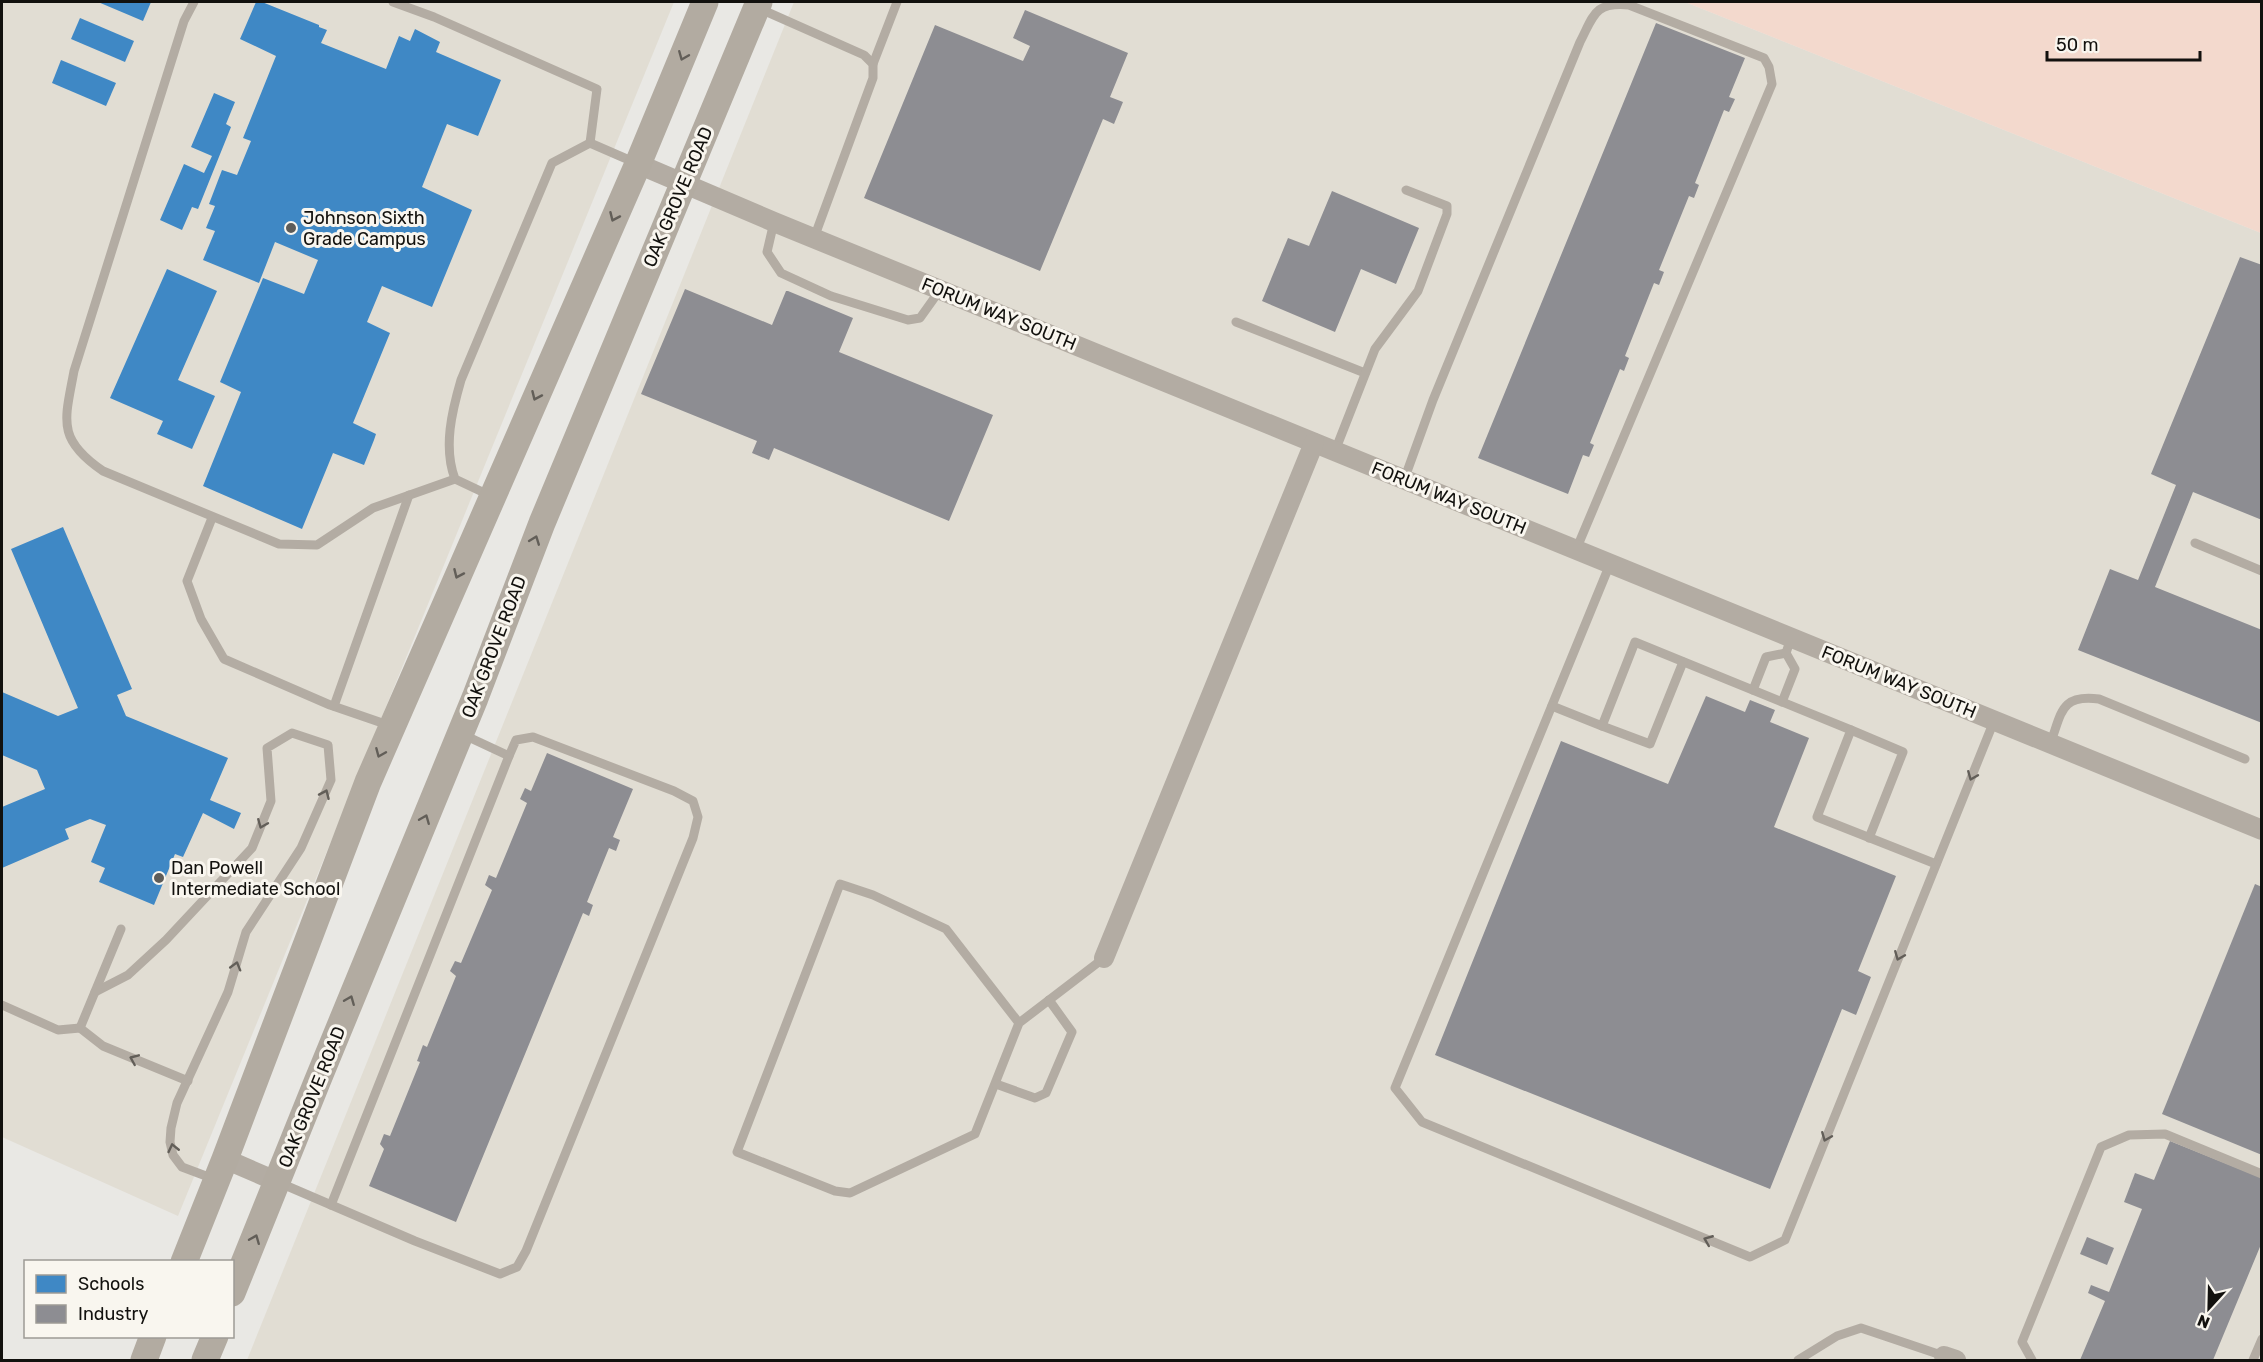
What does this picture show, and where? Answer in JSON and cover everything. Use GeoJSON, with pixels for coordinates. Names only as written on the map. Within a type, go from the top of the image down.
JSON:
{"type":"FeatureCollection","features":[{"type":"Feature","properties":{"kind":"street"},"geometry":{"type":"LineString","coordinates":[[185,1260],[364,793],[638,164],[705,2]]}},
{"type":"Feature","properties":{"kind":"street","name":"OAK GROVE ROAD"},"geometry":{"type":"LineString","coordinates":[[234,1288],[460,734],[542,523],[758,4]]}},
{"type":"Feature","properties":{"kind":"street","name":"FORUM WAY SOUTH"},"geometry":{"type":"LineString","coordinates":[[638,164],[684,185],[1610,564],[1788,645],[1994,722],[2262,830]]}},
{"type":"Feature","properties":{"kind":"street"},"geometry":{"type":"LineString","coordinates":[[1104,958],[1314,443]]}},
{"type":"Feature","properties":{"kind":"street"},"geometry":{"type":"LineString","coordinates":[[221,1169],[278,1182]]}},
{"type":"Feature","properties":{"kind":"street"},"geometry":{"type":"LineString","coordinates":[[144,1360],[152,1338]]}},
{"type":"Feature","properties":{"kind":"street"},"geometry":{"type":"LineString","coordinates":[[205,1360],[214,1338]]}},
{"type":"Feature","properties":{"kind":"lane"},"geometry":{"type":"LineString","coordinates":[[194,2],[184,21],[74,371],[65,421],[72,441],[87,460],[103,471],[279,544],[317,545],[373,508],[455,479]]}},
{"type":"Feature","properties":{"kind":"lane"},"geometry":{"type":"LineString","coordinates":[[393,2],[445,22],[597,89],[590,143]]}},
{"type":"Feature","properties":{"kind":"lane"},"geometry":{"type":"LineString","coordinates":[[814,238],[873,78],[873,64],[897,2]]}},
{"type":"Feature","properties":{"kind":"lane"},"geometry":{"type":"LineString","coordinates":[[1404,480],[1433,400],[1580,42],[1596,11],[1611,3],[1629,5],[1764,58],[1769,67],[1772,84],[1576,550]]}},
{"type":"Feature","properties":{"kind":"lane"},"geometry":{"type":"LineString","coordinates":[[758,4],[864,55],[873,64]]}},
{"type":"Feature","properties":{"kind":"lane"},"geometry":{"type":"LineString","coordinates":[[590,143],[638,164]]}},
{"type":"Feature","properties":{"kind":"lane"},"geometry":{"type":"LineString","coordinates":[[492,496],[455,479],[450,468],[450,417],[461,380],[552,163],[590,143]]}},
{"type":"Feature","properties":{"kind":"lane"},"geometry":{"type":"LineString","coordinates":[[1335,451],[1375,350],[1418,291],[1447,214],[1447,206],[1406,190]]}},
{"type":"Feature","properties":{"kind":"lane"},"geometry":{"type":"LineString","coordinates":[[774,222],[767,252],[781,273],[831,296],[908,320],[920,318],[940,290]]}},
{"type":"Feature","properties":{"kind":"lane"},"geometry":{"type":"LineString","coordinates":[[1236,322],[1365,373]]}},
{"type":"Feature","properties":{"kind":"lane"},"geometry":{"type":"LineString","coordinates":[[334,706],[409,495]]}},
{"type":"Feature","properties":{"kind":"lane"},"geometry":{"type":"LineString","coordinates":[[212,518],[187,581],[201,619],[224,659],[334,706],[392,726]]}},
{"type":"Feature","properties":{"kind":"lane"},"geometry":{"type":"LineString","coordinates":[[2195,543],[2262,570]]}},
{"type":"Feature","properties":{"kind":"lane"},"geometry":{"type":"LineString","coordinates":[[1610,564],[1395,1088],[1422,1122],[1465,1140],[1750,1257],[1785,1240],[1994,722]]}},
{"type":"Feature","properties":{"kind":"lane"},"geometry":{"type":"LineString","coordinates":[[1602,726],[1635,642],[1851,730],[1903,752],[1869,838]]}},
{"type":"Feature","properties":{"kind":"lane"},"geometry":{"type":"LineString","coordinates":[[1753,690],[1766,657],[1788,645],[1795,669],[1782,702]]}},
{"type":"Feature","properties":{"kind":"lane"},"geometry":{"type":"LineString","coordinates":[[1552,706],[1650,744],[1683,662]]}},
{"type":"Feature","properties":{"kind":"lane"},"geometry":{"type":"LineString","coordinates":[[2050,744],[2065,706],[2072,699],[2083,697],[2099,699],[2245,759]]}},
{"type":"Feature","properties":{"kind":"lane"},"geometry":{"type":"LineString","coordinates":[[1851,730],[1817,817],[1936,864]]}},
{"type":"Feature","properties":{"kind":"lane"},"geometry":{"type":"LineString","coordinates":[[95,992],[128,975],[166,939],[252,848],[271,801],[267,748],[292,733],[328,745],[331,780],[301,848],[246,932],[228,992],[177,1103],[171,1128],[170,1142],[173,1155],[182,1167],[221,1169]]}},
{"type":"Feature","properties":{"kind":"lane"},"geometry":{"type":"LineString","coordinates":[[460,734],[509,756]]}},
{"type":"Feature","properties":{"kind":"lane"},"geometry":{"type":"LineString","coordinates":[[278,1182],[331,1205],[480,1268],[500,1274],[517,1267],[526,1251],[693,838],[698,817],[693,801],[674,790],[533,737],[516,740],[331,1205]]}},
{"type":"Feature","properties":{"kind":"lane"},"geometry":{"type":"LineString","coordinates":[[1019,1023],[946,929],[873,895],[840,884],[737,1152],[835,1191],[850,1193],[975,1134],[1019,1023],[1104,958]]}},
{"type":"Feature","properties":{"kind":"lane"},"geometry":{"type":"LineString","coordinates":[[80,1028],[121,929]]}},
{"type":"Feature","properties":{"kind":"lane"},"geometry":{"type":"LineString","coordinates":[[996,1084],[1035,1098],[1046,1093],[1072,1032],[1049,1000]]}},
{"type":"Feature","properties":{"kind":"lane"},"geometry":{"type":"LineString","coordinates":[[2,1005],[57,1030],[80,1028],[103,1046],[188,1081]]}},
{"type":"Feature","properties":{"kind":"lane"},"geometry":{"type":"LineString","coordinates":[[2032,1360],[2022,1342],[2101,1147],[2129,1136],[2165,1134],[2262,1174]]}},
{"type":"Feature","properties":{"kind":"lane"},"geometry":{"type":"LineString","coordinates":[[1798,1360],[1837,1336],[1861,1328],[1950,1358]]}},
{"type":"Feature","properties":{"kind":"lane"},"geometry":{"type":"LineString","coordinates":[[2253,1360],[2262,1339]]}},
{"type":"Feature","properties":{"kind":"shaded area"},"geometry":{"type":"Polygon","coordinates":[[[2,2],[674,2],[178,1216],[2,1137],[2,2]]]}},
{"type":"Feature","properties":{"kind":"shaded area"},"geometry":{"type":"Polygon","coordinates":[[[794,2],[1685,2],[2261,233],[2261,1360],[247,1360],[794,2]]]}},
{"type":"Feature","properties":{"kind":"shaded area"},"geometry":{"type":"Polygon","coordinates":[[[1685,2],[2261,2],[2261,233],[1685,2]]]}},
{"type":"Feature","properties":{"kind":"building: Schools"},"geometry":{"type":"Polygon","coordinates":[[[98,2],[151,2],[143,21],[98,2]]]}},
{"type":"Feature","properties":{"kind":"building: Schools"},"geometry":{"type":"Polygon","coordinates":[[[256,2],[262,2],[319,25],[327,30],[321,43],[386,69],[399,36],[410,41],[415,29],[440,42],[436,52],[501,80],[478,136],[447,124],[422,187],[472,210],[432,307],[382,286],[367,322],[390,333],[353,423],[376,434],[364,465],[333,453],[302,529],[203,486],[241,392],[220,382],[263,278],[304,294],[318,260],[275,242],[259,283],[203,260],[215,231],[206,228],[215,206],[209,204],[222,170],[237,175],[251,141],[243,138],[276,56],[240,39],[256,2]]]}},
{"type":"Feature","properties":{"kind":"building: Schools"},"geometry":{"type":"Polygon","coordinates":[[[80,18],[134,41],[125,62],[71,39],[80,18]]]}},
{"type":"Feature","properties":{"kind":"building: Schools"},"geometry":{"type":"Polygon","coordinates":[[[61,60],[116,83],[106,106],[52,83],[61,60]]]}},
{"type":"Feature","properties":{"kind":"building: Schools"},"geometry":{"type":"Polygon","coordinates":[[[214,93],[235,102],[226,124],[231,127],[198,209],[192,207],[182,230],[160,220],[184,164],[204,173],[212,156],[191,147],[214,93]]]}},
{"type":"Feature","properties":{"kind":"building: Schools"},"geometry":{"type":"Polygon","coordinates":[[[167,269],[217,291],[178,380],[215,396],[192,449],[157,434],[163,421],[110,398],[167,269]]]}},
{"type":"Feature","properties":{"kind":"building: Schools"},"geometry":{"type":"Polygon","coordinates":[[[63,527],[132,689],[117,695],[126,716],[228,758],[210,800],[241,813],[234,829],[203,813],[183,857],[175,854],[154,905],[99,882],[105,868],[91,862],[106,825],[90,819],[65,829],[69,839],[2,868],[2,807],[45,789],[37,770],[2,755],[2,692],[58,716],[78,708],[11,549],[63,527]]]}},
{"type":"Feature","properties":{"kind":"building: Industry"},"geometry":{"type":"Polygon","coordinates":[[[1025,10],[1128,53],[1110,97],[1123,102],[1114,124],[1103,119],[1040,271],[864,198],[935,25],[1023,61],[1030,46],[1013,38],[1025,10]]]}},
{"type":"Feature","properties":{"kind":"building: Industry"},"geometry":{"type":"Polygon","coordinates":[[[1656,23],[1745,58],[1729,97],[1735,99],[1729,112],[1724,110],[1695,183],[1699,185],[1694,198],[1689,196],[1659,270],[1664,272],[1659,285],[1654,283],[1625,356],[1629,358],[1624,371],[1620,369],[1590,443],[1594,445],[1589,457],[1583,455],[1568,494],[1478,458],[1656,23]]]}},
{"type":"Feature","properties":{"kind":"building: Industry"},"geometry":{"type":"Polygon","coordinates":[[[1332,191],[1419,228],[1396,284],[1361,269],[1335,332],[1262,301],[1288,238],[1309,246],[1332,191]]]}},
{"type":"Feature","properties":{"kind":"building: Industry"},"geometry":{"type":"Polygon","coordinates":[[[2240,257],[2262,265],[2262,520],[2193,492],[2155,587],[2262,630],[2262,723],[2078,650],[2110,569],[2138,580],[2176,485],[2151,474],[2240,257]]]}},
{"type":"Feature","properties":{"kind":"building: Industry"},"geometry":{"type":"Polygon","coordinates":[[[685,289],[772,325],[786,291],[788,291],[853,318],[839,352],[993,415],[949,521],[774,448],[769,460],[752,453],[757,441],[641,394],[685,289]]]}},
{"type":"Feature","properties":{"kind":"building: Industry"},"geometry":{"type":"Polygon","coordinates":[[[1706,696],[1745,712],[1750,700],[1775,710],[1770,722],[1809,738],[1774,827],[1896,876],[1858,971],[1871,977],[1856,1015],[1842,1009],[1770,1189],[1435,1055],[1561,741],[1668,784],[1706,696]]]}},
{"type":"Feature","properties":{"kind":"building: Industry"},"geometry":{"type":"Polygon","coordinates":[[[547,753],[633,789],[613,837],[620,840],[616,851],[609,848],[587,902],[593,905],[589,916],[583,913],[456,1222],[369,1186],[384,1149],[380,1144],[384,1134],[390,1136],[420,1062],[417,1061],[423,1045],[427,1047],[456,976],[450,971],[455,961],[461,963],[492,890],[485,885],[489,875],[496,878],[527,803],[520,799],[525,788],[531,791],[547,753]]]}},
{"type":"Feature","properties":{"kind":"building: Industry"},"geometry":{"type":"Polygon","coordinates":[[[2255,884],[2262,887],[2262,1155],[2162,1114],[2255,884]]]}},
{"type":"Feature","properties":{"kind":"building: Industry"},"geometry":{"type":"Polygon","coordinates":[[[2170,1141],[2262,1178],[2262,1242],[2213,1360],[2080,1360],[2105,1301],[2088,1293],[2091,1285],[2109,1292],[2142,1209],[2124,1202],[2135,1173],[2154,1180],[2170,1141]]]}},
{"type":"Feature","properties":{"kind":"building: Industry"},"geometry":{"type":"Polygon","coordinates":[[[2087,1237],[2114,1248],[2107,1265],[2080,1254],[2087,1237]]]}},
{"type":"Feature","properties":{"kind":"place","name":"Johnson Sixth Grade Campus"},"geometry":{"type":"Point","coordinates":[291,228]}},
{"type":"Feature","properties":{"kind":"place","name":"Dan Powell Intermediate School"},"geometry":{"type":"Point","coordinates":[159,878]}}]}
